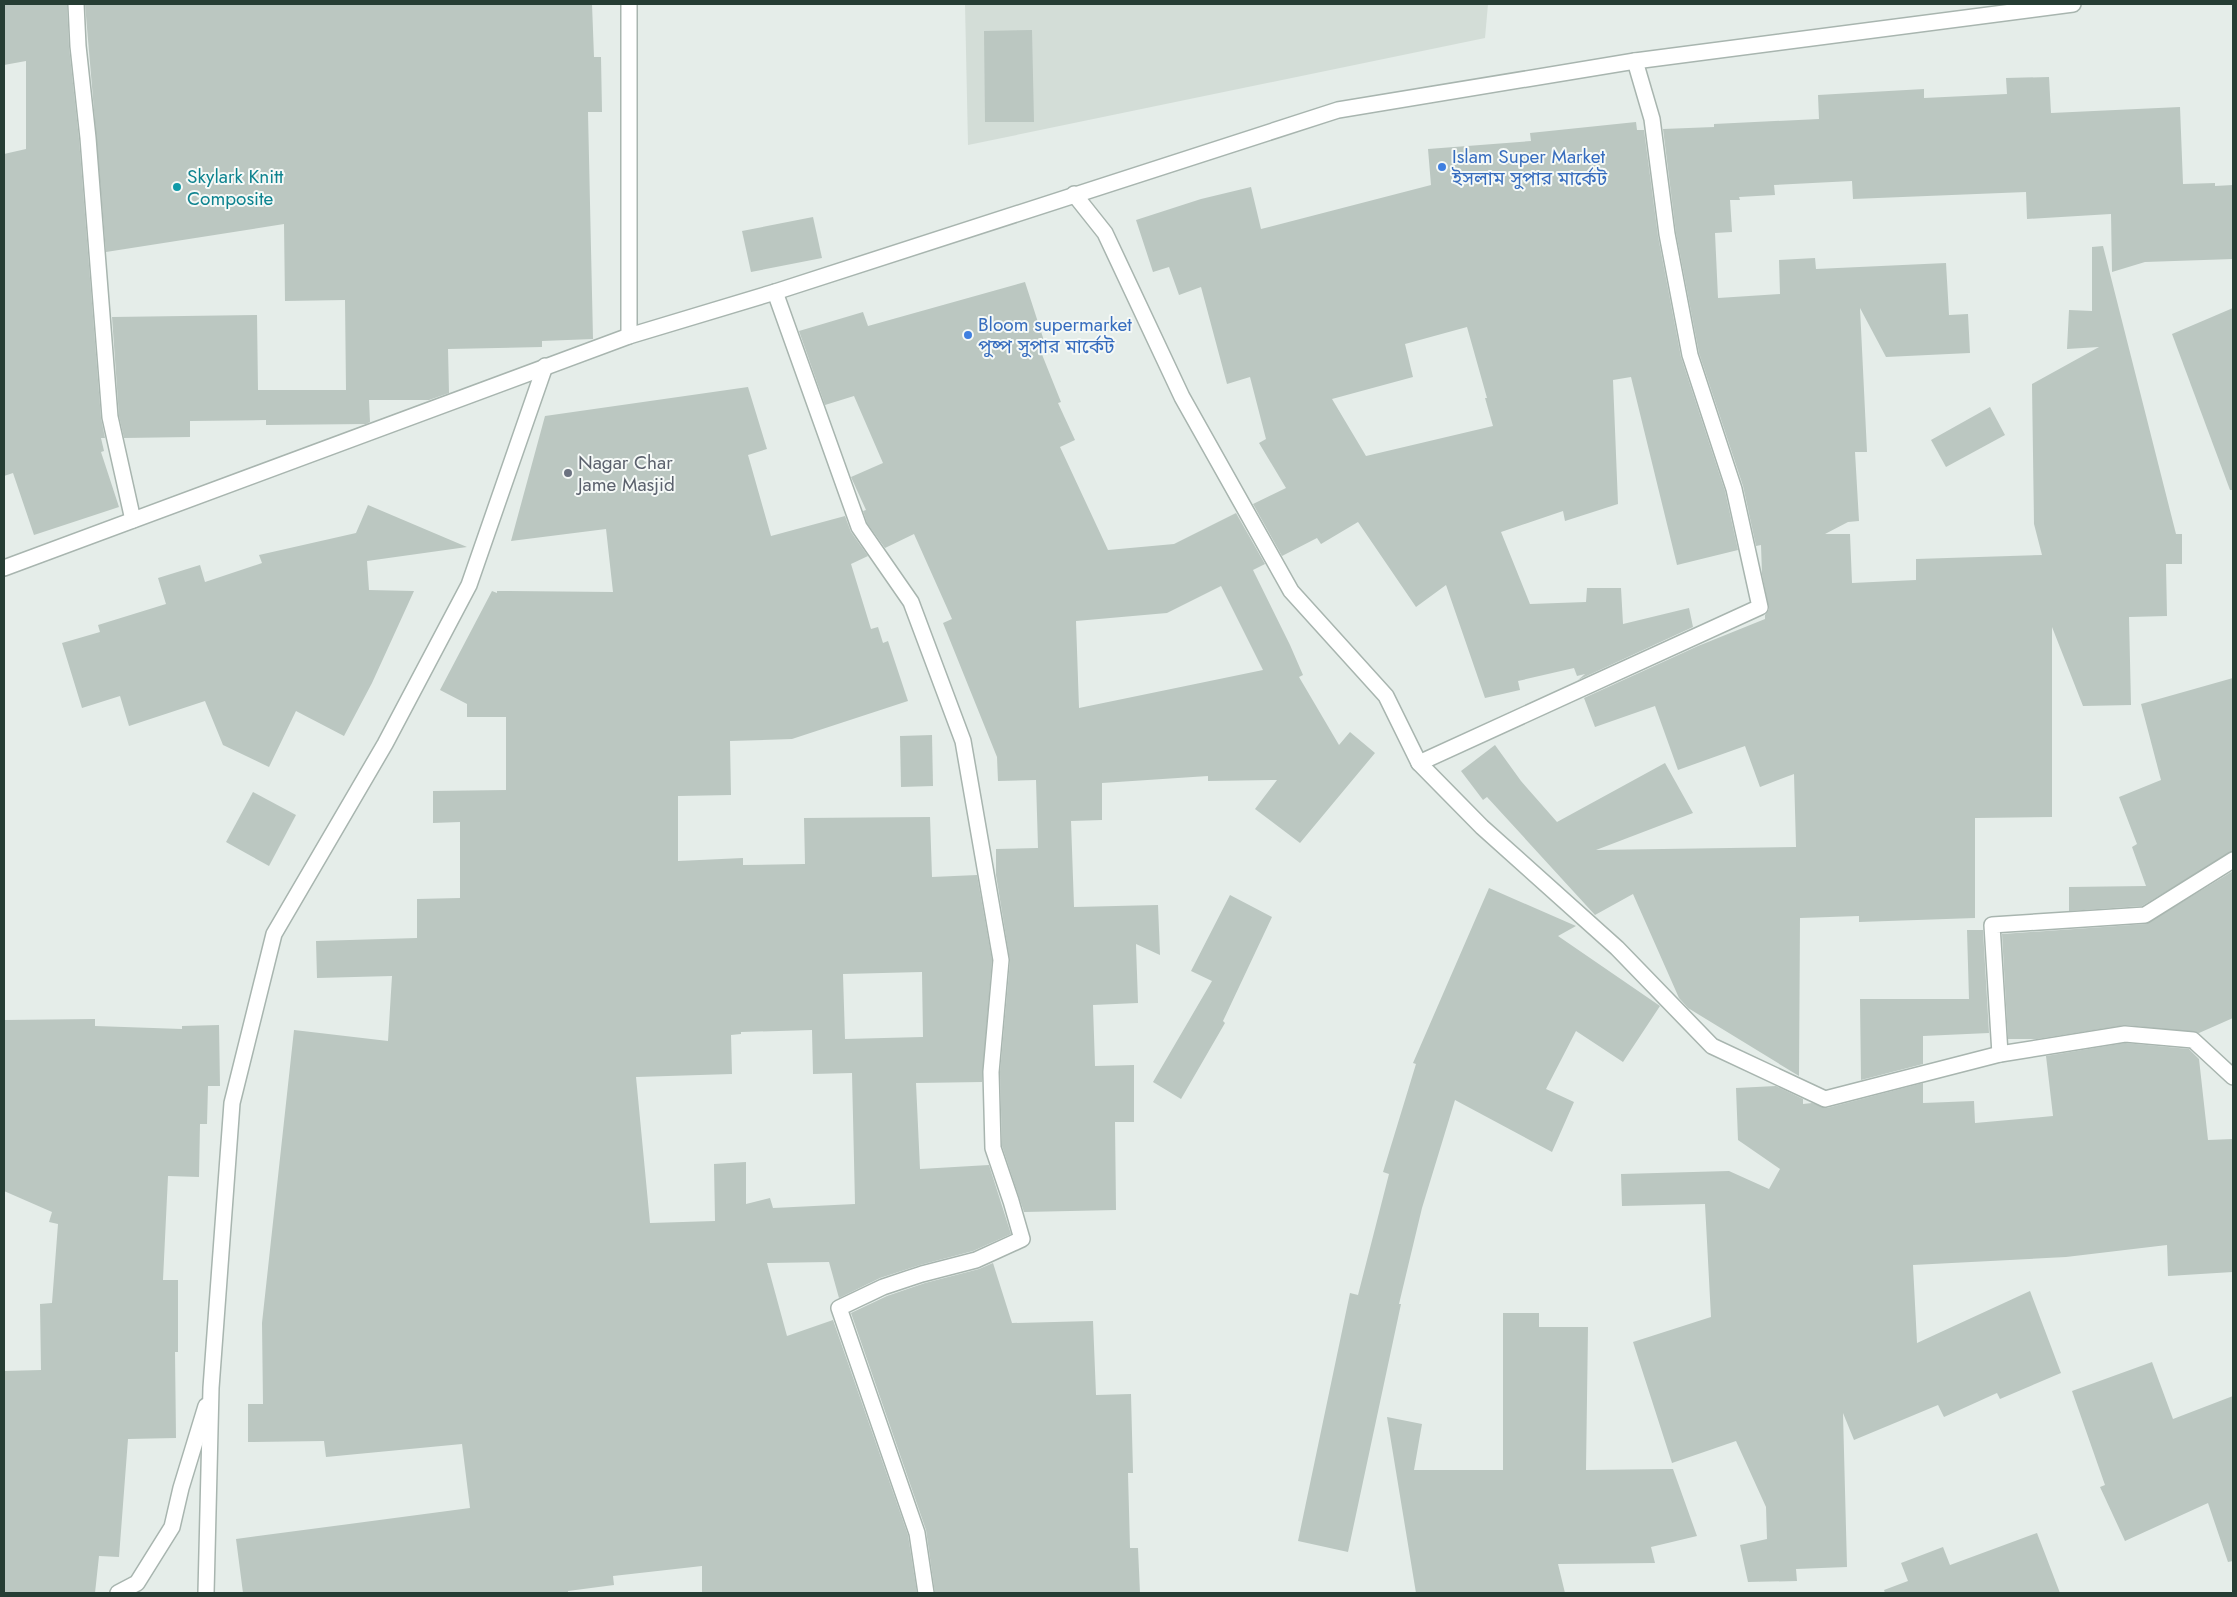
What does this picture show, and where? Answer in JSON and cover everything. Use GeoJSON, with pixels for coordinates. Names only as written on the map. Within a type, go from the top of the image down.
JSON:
{"type":"FeatureCollection","features":[{"type":"Feature","properties":{"kind":"street"},"geometry":{"type":"LineString","coordinates":[[76,4],[110,417],[133,520]]}},
{"type":"Feature","properties":{"kind":"street"},"geometry":{"type":"LineString","coordinates":[[629,4],[629,336]]}},
{"type":"Feature","properties":{"kind":"street"},"geometry":{"type":"LineString","coordinates":[[4,568],[629,336],[775,292],[1338,110],[1635,61],[2073,4]]}},
{"type":"Feature","properties":{"kind":"street"},"geometry":{"type":"LineString","coordinates":[[1419,763],[1760,607],[1734,489],[1690,355],[1667,234],[1652,119],[1635,61]]}},
{"type":"Feature","properties":{"kind":"street"},"geometry":{"type":"LineString","coordinates":[[1074,194],[1105,233],[1182,397],[1291,591],[1386,696],[1419,763],[1482,827],[1617,948],[1712,1046],[1825,1099],[2000,1054],[2124,1034],[2193,1040],[2233,1077]]}},
{"type":"Feature","properties":{"kind":"street"},"geometry":{"type":"LineString","coordinates":[[775,292],[859,527],[911,602],[963,741],[1001,960],[991,1072],[993,1148],[1012,1201],[1022,1239],[976,1260],[922,1274],[883,1287],[839,1308],[916,1533],[926,1593]]}},
{"type":"Feature","properties":{"kind":"street"},"geometry":{"type":"LineString","coordinates":[[206,1593],[211,1388],[232,1103],[274,934],[385,744],[468,585],[545,366]]}},
{"type":"Feature","properties":{"kind":"street"},"geometry":{"type":"LineString","coordinates":[[2000,1054],[1992,926],[2145,915],[2233,860]]}},
{"type":"Feature","properties":{"kind":"street"},"geometry":{"type":"LineString","coordinates":[[118,1593],[137,1583],[172,1527],[180,1488],[211,1388]]}},
{"type":"Feature","properties":{"kind":"shaded area"},"geometry":{"type":"Polygon","coordinates":[[[965,4],[1488,4],[1485,38],[968,145],[965,4]]]}},
{"type":"Feature","properties":{"kind":"building"},"geometry":{"type":"Polygon","coordinates":[[[4,4],[67,4],[69,47],[79,139],[101,418],[105,438],[101,438],[104,451],[101,452],[119,507],[34,535],[13,473],[4,476],[4,154],[26,149],[26,61],[4,65],[4,4]]]}},
{"type":"Feature","properties":{"kind":"building"},"geometry":{"type":"Polygon","coordinates":[[[85,4],[592,4],[594,57],[601,57],[602,112],[588,112],[593,339],[542,341],[542,347],[448,349],[449,393],[429,400],[369,400],[370,422],[366,424],[266,425],[266,420],[190,421],[190,437],[124,438],[119,416],[112,317],[257,315],[258,390],[346,390],[345,300],[285,301],[284,224],[106,252],[85,4]]]}},
{"type":"Feature","properties":{"kind":"building"},"geometry":{"type":"Polygon","coordinates":[[[1032,30],[1034,122],[985,122],[984,31],[1032,30]]]}},
{"type":"Feature","properties":{"kind":"building"},"geometry":{"type":"Polygon","coordinates":[[[2049,77],[2051,113],[2180,107],[2183,184],[2215,183],[2215,186],[2233,185],[2233,259],[2145,262],[2112,272],[2111,214],[2027,219],[2026,192],[1853,199],[1852,181],[1774,185],[1775,195],[1739,197],[1740,200],[1730,200],[1732,232],[1715,233],[1718,298],[1780,294],[1779,260],[1815,258],[1816,269],[1946,263],[1949,315],[1968,314],[1970,353],[1886,357],[1860,308],[1867,452],[1855,452],[1859,521],[1848,522],[1825,534],[1850,534],[1852,583],[1916,580],[1916,559],[2042,555],[2034,524],[2032,384],[2099,347],[2067,349],[2069,310],[2092,311],[2092,247],[2103,246],[2176,534],[2182,534],[2182,564],[2166,564],[2167,616],[2129,617],[2131,705],[2083,706],[2052,627],[2052,817],[1975,818],[1975,918],[1859,922],[1859,916],[1800,918],[1799,1076],[1688,1008],[1679,998],[1633,894],[1595,915],[1487,797],[1483,800],[1461,771],[1495,745],[1521,781],[1557,822],[1665,763],[1693,813],[1596,850],[1796,847],[1794,774],[1760,787],[1745,746],[1678,770],[1655,706],[1595,727],[1584,698],[1698,646],[1765,619],[1769,609],[1762,574],[1761,545],[1756,546],[1743,486],[1699,353],[1676,233],[1663,129],[1714,127],[1714,124],[1819,119],[1818,95],[1924,89],[1924,98],[2007,94],[2006,78],[2049,77]]]}},
{"type":"Feature","properties":{"kind":"building"},"geometry":{"type":"Polygon","coordinates":[[[1636,122],[1637,130],[1644,130],[1658,236],[1681,357],[1725,491],[1738,550],[1677,565],[1631,377],[1613,380],[1618,504],[1565,521],[1563,511],[1501,532],[1530,604],[1586,602],[1587,588],[1621,588],[1623,624],[1689,608],[1693,627],[1578,680],[1585,674],[1577,676],[1574,668],[1518,681],[1520,690],[1485,698],[1446,585],[1416,607],[1358,522],[1321,544],[1317,538],[1282,556],[1253,504],[1286,488],[1259,443],[1266,439],[1250,377],[1227,384],[1201,287],[1179,295],[1169,267],[1153,272],[1136,220],[1201,199],[1251,187],[1261,229],[1431,185],[1428,149],[1531,141],[1530,133],[1636,122]],[[1467,327],[1405,344],[1413,377],[1332,399],[1366,456],[1493,426],[1485,398],[1487,398],[1467,327]]]}},
{"type":"Feature","properties":{"kind":"building"},"geometry":{"type":"Polygon","coordinates":[[[813,217],[822,258],[751,272],[742,231],[813,217]]]}},
{"type":"Feature","properties":{"kind":"building"},"geometry":{"type":"Polygon","coordinates":[[[1025,282],[1047,350],[1041,352],[1061,402],[1058,403],[1075,440],[1060,447],[1108,550],[1174,544],[1236,513],[1265,564],[1253,570],[1303,675],[1299,677],[1339,745],[1350,732],[1375,753],[1300,843],[1255,809],[1277,780],[1208,781],[1208,776],[1102,783],[1102,820],[1071,821],[1074,907],[1158,905],[1160,955],[1136,944],[1138,1003],[1093,1005],[1095,1066],[1134,1065],[1134,1122],[1115,1122],[1116,1210],[1024,1212],[1002,1146],[1000,1072],[1010,961],[996,875],[996,849],[1038,848],[1036,780],[998,781],[997,757],[943,623],[952,619],[914,534],[885,548],[867,523],[863,511],[866,510],[851,477],[883,463],[854,396],[825,405],[799,331],[863,312],[868,326],[1025,282]],[[1221,586],[1167,613],[1076,621],[1079,708],[1263,670],[1221,586]]]}},
{"type":"Feature","properties":{"kind":"building"},"geometry":{"type":"Polygon","coordinates":[[[2233,308],[2233,490],[2230,490],[2172,334],[2233,308]]]}},
{"type":"Feature","properties":{"kind":"building"},"geometry":{"type":"Polygon","coordinates":[[[748,387],[767,449],[748,455],[771,536],[845,516],[851,532],[868,556],[851,564],[871,629],[878,627],[883,643],[888,641],[908,701],[792,739],[730,741],[731,795],[678,796],[678,861],[743,858],[743,865],[805,864],[804,818],[930,817],[932,877],[977,875],[992,960],[982,1082],[916,1083],[920,1169],[989,1165],[1011,1234],[973,1251],[880,1278],[839,1298],[829,1262],[767,1263],[787,1336],[833,1320],[908,1535],[917,1593],[702,1593],[702,1566],[613,1576],[614,1585],[568,1591],[568,1593],[243,1593],[236,1539],[470,1508],[462,1444],[326,1457],[324,1441],[248,1442],[248,1404],[263,1404],[262,1323],[294,1030],[388,1041],[392,976],[317,978],[316,941],[417,938],[417,899],[460,898],[460,822],[433,823],[433,791],[506,790],[506,717],[467,717],[467,704],[440,690],[492,591],[497,593],[497,591],[613,592],[606,529],[511,541],[545,416],[748,387]],[[922,972],[843,974],[845,1039],[923,1037],[922,972]],[[812,1030],[741,1032],[741,1034],[731,1035],[732,1074],[636,1077],[650,1223],[715,1221],[714,1164],[746,1162],[746,1204],[770,1198],[773,1208],[855,1204],[852,1073],[813,1074],[812,1030]]]}},
{"type":"Feature","properties":{"kind":"building"},"geometry":{"type":"Polygon","coordinates":[[[1990,407],[2005,435],[1946,467],[1931,440],[1990,407]]]}},
{"type":"Feature","properties":{"kind":"building"},"geometry":{"type":"Polygon","coordinates":[[[368,505],[467,547],[367,561],[369,590],[414,591],[372,683],[344,736],[296,711],[269,767],[223,745],[205,701],[129,726],[120,696],[82,708],[62,643],[100,632],[98,625],[166,604],[158,578],[200,565],[205,582],[262,563],[259,555],[356,533],[368,505]]]}},
{"type":"Feature","properties":{"kind":"building"},"geometry":{"type":"Polygon","coordinates":[[[2233,678],[2233,851],[2142,906],[2069,911],[2069,887],[2146,886],[2132,847],[2137,844],[2119,797],[2161,780],[2141,704],[2233,678]]]}},
{"type":"Feature","properties":{"kind":"building"},"geometry":{"type":"Polygon","coordinates":[[[932,735],[933,786],[901,787],[900,736],[932,735]]]}},
{"type":"Feature","properties":{"kind":"building"},"geometry":{"type":"Polygon","coordinates":[[[253,792],[296,815],[269,866],[226,842],[253,792]]]}},
{"type":"Feature","properties":{"kind":"building"},"geometry":{"type":"Polygon","coordinates":[[[2233,871],[2233,1018],[2199,1033],[2126,1025],[2037,1039],[2008,1039],[2002,934],[2146,924],[2233,871]]]}},
{"type":"Feature","properties":{"kind":"building"},"geometry":{"type":"Polygon","coordinates":[[[1489,888],[1576,926],[1558,936],[1660,1006],[1623,1062],[1576,1031],[1546,1089],[1574,1102],[1552,1152],[1455,1100],[1422,1208],[1399,1304],[1401,1304],[1348,1552],[1298,1541],[1350,1293],[1358,1295],[1389,1174],[1383,1172],[1416,1064],[1413,1063],[1489,888]]]}},
{"type":"Feature","properties":{"kind":"building"},"geometry":{"type":"Polygon","coordinates":[[[1230,895],[1272,917],[1223,1021],[1225,1023],[1181,1099],[1153,1082],[1212,981],[1191,971],[1230,895]]]}},
{"type":"Feature","properties":{"kind":"building"},"geometry":{"type":"Polygon","coordinates":[[[1967,930],[1983,930],[1989,1033],[1923,1036],[1923,1064],[1861,1080],[1860,999],[1969,999],[1967,930]]]}},
{"type":"Feature","properties":{"kind":"building"},"geometry":{"type":"Polygon","coordinates":[[[95,1019],[95,1026],[182,1029],[182,1026],[219,1025],[220,1086],[208,1086],[207,1124],[200,1124],[199,1177],[168,1176],[163,1280],[178,1280],[178,1352],[175,1352],[176,1438],[128,1439],[119,1557],[99,1556],[95,1593],[4,1593],[4,1371],[41,1370],[40,1304],[52,1303],[58,1224],[49,1222],[52,1212],[4,1191],[4,1020],[95,1019]]]}},
{"type":"Feature","properties":{"kind":"building"},"geometry":{"type":"Polygon","coordinates":[[[2125,1043],[2189,1049],[2199,1059],[2208,1140],[2233,1139],[2233,1272],[2168,1276],[2167,1245],[2066,1257],[1913,1265],[1917,1343],[2030,1291],[2061,1373],[2000,1399],[1997,1393],[1944,1417],[1938,1405],[1854,1440],[1843,1413],[1847,1567],[1796,1569],[1797,1581],[1748,1582],[1740,1545],[1767,1539],[1766,1507],[1736,1441],[1672,1463],[1633,1342],[1711,1317],[1705,1204],[1622,1206],[1621,1174],[1729,1171],[1769,1189],[1780,1169],[1738,1140],[1736,1088],[1776,1086],[1803,1099],[1803,1104],[1812,1103],[1827,1108],[1923,1083],[1923,1103],[1974,1101],[1975,1123],[2053,1116],[2046,1056],[2125,1043]]]}},
{"type":"Feature","properties":{"kind":"building"},"geometry":{"type":"Polygon","coordinates":[[[993,1263],[1012,1323],[1093,1321],[1096,1395],[1131,1394],[1133,1473],[1128,1473],[1130,1548],[1138,1548],[1140,1593],[935,1593],[926,1530],[851,1313],[887,1296],[925,1283],[979,1269],[993,1263]]]}},
{"type":"Feature","properties":{"kind":"building"},"geometry":{"type":"Polygon","coordinates":[[[1503,1313],[1539,1313],[1539,1327],[1588,1327],[1586,1470],[1673,1469],[1697,1536],[1651,1547],[1655,1563],[1558,1564],[1565,1593],[1416,1593],[1387,1417],[1422,1424],[1414,1470],[1503,1470],[1503,1313]]]}},
{"type":"Feature","properties":{"kind":"building"},"geometry":{"type":"Polygon","coordinates":[[[2152,1362],[2173,1419],[2233,1396],[2233,1561],[2228,1562],[2208,1503],[2125,1541],[2100,1487],[2105,1485],[2072,1391],[2152,1362]]]}},
{"type":"Feature","properties":{"kind":"building"},"geometry":{"type":"Polygon","coordinates":[[[2037,1533],[2060,1593],[1885,1593],[1884,1590],[1908,1581],[1901,1563],[1943,1547],[1950,1565],[2037,1533]]]}},
{"type":"Feature","properties":{"kind":"place","name":"Islam Super Market ইসলাম সুপার মার্কেট"},"geometry":{"type":"Point","coordinates":[1442,167]}},
{"type":"Feature","properties":{"kind":"place","name":"Skylark Knitt Composite"},"geometry":{"type":"Point","coordinates":[177,187]}},
{"type":"Feature","properties":{"kind":"place","name":"Bloom supermarket পুষ্প সুপার মার্কেট"},"geometry":{"type":"Point","coordinates":[968,335]}},
{"type":"Feature","properties":{"kind":"place","name":"Nagar Char Jame Masjid"},"geometry":{"type":"Point","coordinates":[568,473]}}]}
